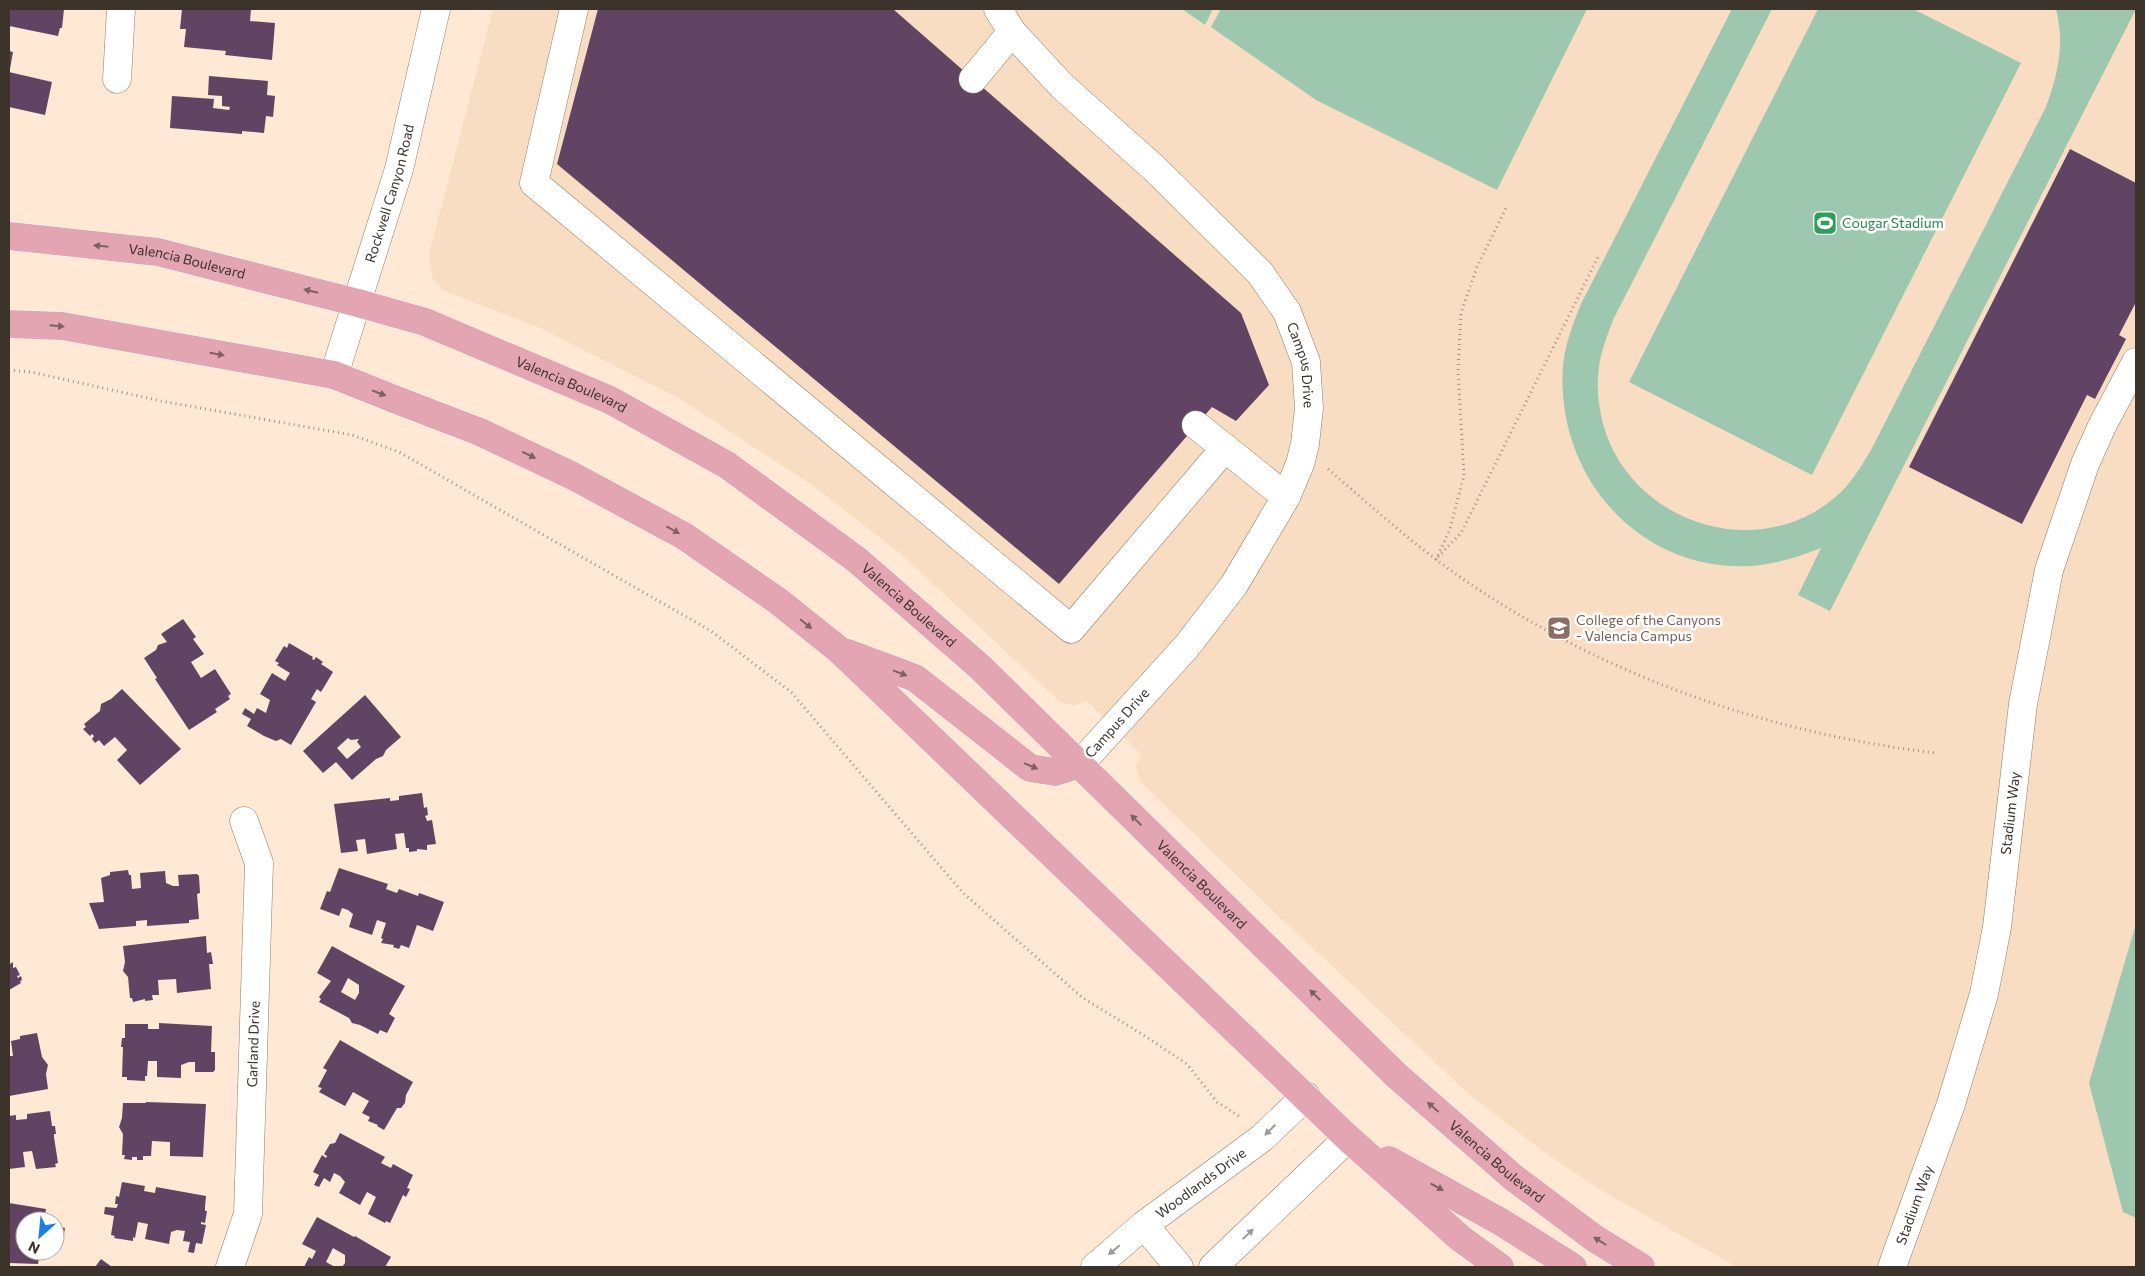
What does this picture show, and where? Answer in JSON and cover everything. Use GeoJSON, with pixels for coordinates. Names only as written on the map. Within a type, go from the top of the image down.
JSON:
{"type":"FeatureCollection","features":[{"type":"Feature","properties":{"kind":"main road","name":"Valencia Boulevard"},"geometry":{"type":"LineString","coordinates":[[9,236],[158,252],[425,322],[610,400],[726,465],[857,560],[980,667],[1398,1076],[1514,1178],[1594,1238],[1641,1267]]}},
{"type":"Feature","properties":{"kind":"main road"},"geometry":{"type":"LineString","coordinates":[[9,324],[62,326],[334,375],[480,432],[582,480],[684,536],[778,601],[838,650],[1348,1138],[1460,1238],[1500,1267]]}},
{"type":"Feature","properties":{"kind":"main road"},"geometry":{"type":"LineString","coordinates":[[838,650],[915,678],[1030,768],[1055,772],[1080,764]]}},
{"type":"Feature","properties":{"kind":"main road"},"geometry":{"type":"LineString","coordinates":[[1348,1138],[1501,1222],[1573,1267]]}},
{"type":"Feature","properties":{"kind":"street"},"geometry":{"type":"LineString","coordinates":[[117,79],[121,9]]}},
{"type":"Feature","properties":{"kind":"street","name":"Rockwell Canyon Road"},"geometry":{"type":"LineString","coordinates":[[334,375],[400,168],[436,9]]}},
{"type":"Feature","properties":{"kind":"street"},"geometry":{"type":"LineString","coordinates":[[574,9],[534,183],[1071,629],[1225,448]]}},
{"type":"Feature","properties":{"kind":"street"},"geometry":{"type":"LineString","coordinates":[[973,79],[1005,20]]}},
{"type":"Feature","properties":{"kind":"street","name":"Campus Drive"},"geometry":{"type":"LineString","coordinates":[[1005,20],[1062,86],[1155,169],[1260,273],[1287,312],[1306,362],[1309,408],[1304,451],[1286,496],[1234,585],[1192,639],[1080,764]]}},
{"type":"Feature","properties":{"kind":"street","name":"Stadium Way"},"geometry":{"type":"LineString","coordinates":[[1892,1267],[1951,1104],[1984,994],[1997,926],[2023,704],[2049,570],[2085,464],[2102,426],[2136,362]]}},
{"type":"Feature","properties":{"kind":"street"},"geometry":{"type":"LineString","coordinates":[[1196,425],[1286,496]]}},
{"type":"Feature","properties":{"kind":"street","name":"Garland Drive"},"geometry":{"type":"LineString","coordinates":[[230,1267],[248,1214],[259,873],[259,863],[244,821]]}},
{"type":"Feature","properties":{"kind":"street","name":"Woodlands Drive"},"geometry":{"type":"LineString","coordinates":[[1095,1267],[1144,1225],[1262,1138],[1306,1096]]}},
{"type":"Feature","properties":{"kind":"street"},"geometry":{"type":"LineString","coordinates":[[1212,1267],[1348,1138]]}},
{"type":"Feature","properties":{"kind":"street"},"geometry":{"type":"LineString","coordinates":[[1144,1225],[1179,1267]]}},
{"type":"Feature","properties":{"kind":"path"},"geometry":{"type":"LineString","coordinates":[[1436,560],[1450,529],[1464,475],[1458,370],[1461,313],[1477,267],[1507,206]]}},
{"type":"Feature","properties":{"kind":"path"},"geometry":{"type":"LineString","coordinates":[[1436,560],[1461,533],[1599,256]]}},
{"type":"Feature","properties":{"kind":"path"},"geometry":{"type":"LineString","coordinates":[[9,370],[31,372],[161,401],[352,435],[399,452],[711,631],[791,692],[963,893],[1083,998],[1187,1064],[1217,1102],[1240,1116]]}},
{"type":"Feature","properties":{"kind":"path"},"geometry":{"type":"LineString","coordinates":[[1328,469],[1436,560],[1507,609],[1549,633],[1609,662],[1676,690],[1748,716],[1809,732],[1878,746],[1936,753]]}},
{"type":"Feature","properties":{"kind":"shaded area","name":"College of the Canyons - Valencia Campus"},"geometry":{"type":"Polygon","coordinates":[[[493,9],[2136,9],[2136,1267],[1737,1267],[1604,1192],[1545,1153],[1470,1095],[1273,911],[1140,781],[1136,767],[1141,754],[1087,701],[1074,706],[1060,702],[903,556],[812,485],[677,397],[538,327],[442,290],[432,277],[429,254],[493,9]]]}},
{"type":"Feature","properties":{"kind":"green space"},"geometry":{"type":"Polygon","coordinates":[[[1182,9],[1213,9],[1205,25],[1182,9]]]}},
{"type":"Feature","properties":{"kind":"green space"},"geometry":{"type":"Polygon","coordinates":[[[1221,9],[1587,9],[1497,190],[1316,100],[1211,27],[1221,9]]]}},
{"type":"Feature","properties":{"kind":"green space"},"geometry":{"type":"Polygon","coordinates":[[[1732,9],[1772,9],[1613,320],[1601,355],[1598,389],[1602,422],[1609,442],[1634,480],[1658,502],[1687,518],[1718,527],[1750,530],[1783,525],[1813,513],[1841,492],[1857,473],[1870,452],[2045,109],[2057,72],[2059,59],[2060,34],[2056,9],[2093,9],[2094,11],[2095,9],[2136,9],[1830,611],[1798,595],[1821,548],[1769,564],[1751,566],[1710,564],[1673,553],[1640,534],[1612,509],[1589,479],[1573,444],[1564,406],[1564,358],[1581,304],[1732,9]]]}},
{"type":"Feature","properties":{"kind":"green space","name":"Cougar Stadium"},"geometry":{"type":"Polygon","coordinates":[[[1818,9],[1913,9],[2021,63],[1812,475],[1629,382],[1818,9]]]}},
{"type":"Feature","properties":{"kind":"green space"},"geometry":{"type":"Polygon","coordinates":[[[2136,924],[2136,1218],[2123,1212],[2089,1083],[2136,924]]]}},
{"type":"Feature","properties":{"kind":"building"},"geometry":{"type":"Polygon","coordinates":[[[9,9],[64,9],[62,28],[60,28],[58,36],[9,26],[9,9]]]}},
{"type":"Feature","properties":{"kind":"building"},"geometry":{"type":"Polygon","coordinates":[[[182,9],[251,9],[250,21],[275,23],[272,60],[225,55],[226,51],[184,47],[186,29],[180,29],[182,9]]]}},
{"type":"Feature","properties":{"kind":"building"},"geometry":{"type":"Polygon","coordinates":[[[598,9],[893,9],[1241,313],[1269,385],[1236,421],[1212,407],[1059,584],[557,164],[598,9]]]}},
{"type":"Feature","properties":{"kind":"building"},"geometry":{"type":"Polygon","coordinates":[[[9,51],[13,52],[10,69],[9,69],[9,51]]]}},
{"type":"Feature","properties":{"kind":"building"},"geometry":{"type":"Polygon","coordinates":[[[9,72],[52,82],[45,115],[9,107],[9,72]]]}},
{"type":"Feature","properties":{"kind":"building"},"geometry":{"type":"Polygon","coordinates":[[[209,76],[268,81],[267,95],[275,96],[273,117],[266,116],[264,133],[242,131],[242,134],[170,128],[172,96],[214,99],[213,108],[229,110],[230,107],[222,106],[222,96],[208,95],[209,76]]]}},
{"type":"Feature","properties":{"kind":"building"},"geometry":{"type":"Polygon","coordinates":[[[2070,149],[2136,183],[2136,302],[2119,335],[2126,339],[2095,399],[2087,395],[2022,524],[1909,467],[2070,149]]]}},
{"type":"Feature","properties":{"kind":"building"},"geometry":{"type":"Polygon","coordinates":[[[183,619],[196,637],[193,639],[204,654],[191,662],[201,678],[215,669],[231,694],[228,696],[230,699],[215,709],[217,712],[189,730],[155,679],[157,678],[144,658],[156,650],[158,645],[167,642],[161,634],[183,619]]]}},
{"type":"Feature","properties":{"kind":"building"},"geometry":{"type":"Polygon","coordinates":[[[289,643],[313,657],[312,659],[314,660],[316,657],[323,662],[321,664],[333,672],[321,692],[317,689],[311,699],[316,702],[291,745],[281,739],[276,741],[264,736],[247,726],[251,719],[242,714],[245,708],[254,714],[257,708],[266,713],[270,700],[260,694],[272,673],[285,681],[290,673],[277,665],[279,663],[275,661],[284,646],[287,648],[289,643]]]}},
{"type":"Feature","properties":{"kind":"building"},"geometry":{"type":"Polygon","coordinates":[[[122,689],[181,749],[140,785],[117,760],[127,750],[115,737],[104,746],[99,740],[95,743],[92,739],[94,736],[92,734],[90,736],[83,729],[86,727],[84,724],[100,711],[101,704],[111,699],[122,689]]]}},
{"type":"Feature","properties":{"kind":"building"},"geometry":{"type":"Polygon","coordinates":[[[365,695],[401,737],[386,750],[383,756],[376,759],[352,780],[336,762],[323,773],[303,751],[365,695]],[[348,738],[337,748],[347,759],[361,747],[357,742],[359,739],[351,740],[348,738]]]}},
{"type":"Feature","properties":{"kind":"building"},"geometry":{"type":"Polygon","coordinates":[[[422,793],[424,808],[427,807],[428,815],[425,816],[427,821],[432,820],[436,844],[427,845],[427,850],[417,849],[417,851],[409,852],[409,848],[406,848],[404,833],[395,834],[397,849],[367,854],[365,839],[356,840],[358,851],[341,853],[334,804],[390,798],[390,801],[399,800],[399,796],[422,793]]]}},
{"type":"Feature","properties":{"kind":"building"},"geometry":{"type":"Polygon","coordinates":[[[339,868],[388,884],[386,889],[397,893],[399,889],[418,896],[419,893],[444,902],[433,931],[417,925],[409,948],[401,945],[399,949],[393,947],[394,945],[381,943],[386,923],[377,920],[372,935],[349,927],[353,914],[348,910],[342,908],[339,916],[320,909],[327,891],[330,892],[339,868]]]}},
{"type":"Feature","properties":{"kind":"building"},"geometry":{"type":"Polygon","coordinates":[[[128,870],[129,875],[131,875],[132,889],[141,888],[140,873],[165,871],[166,883],[173,886],[179,886],[178,875],[197,874],[199,876],[200,893],[197,894],[199,919],[189,920],[189,923],[147,926],[147,920],[136,921],[136,926],[99,929],[89,903],[104,902],[101,878],[110,875],[110,872],[128,870]]]}},
{"type":"Feature","properties":{"kind":"building"},"geometry":{"type":"Polygon","coordinates":[[[206,936],[207,953],[211,952],[213,964],[209,964],[211,989],[177,993],[176,979],[158,980],[159,995],[152,995],[153,1000],[145,1001],[145,999],[133,1002],[132,998],[130,998],[128,977],[123,971],[125,962],[123,946],[206,936]]]}},
{"type":"Feature","properties":{"kind":"building"},"geometry":{"type":"Polygon","coordinates":[[[332,946],[405,986],[389,1014],[395,1018],[387,1033],[380,1030],[378,1034],[352,1023],[349,1018],[319,1002],[321,999],[319,997],[331,981],[317,973],[332,946]],[[348,978],[341,992],[355,1000],[359,993],[359,985],[348,978]]]}},
{"type":"Feature","properties":{"kind":"building"},"geometry":{"type":"Polygon","coordinates":[[[9,961],[10,964],[13,962],[13,968],[16,967],[20,975],[17,976],[18,978],[21,976],[22,980],[20,981],[21,983],[9,990],[9,961]]]}},
{"type":"Feature","properties":{"kind":"building"},"geometry":{"type":"Polygon","coordinates":[[[159,1023],[212,1026],[211,1052],[215,1052],[215,1070],[213,1072],[195,1072],[195,1062],[189,1062],[181,1065],[181,1078],[157,1077],[157,1061],[148,1061],[145,1081],[127,1080],[127,1077],[122,1077],[123,1047],[121,1047],[122,1038],[125,1038],[125,1024],[148,1024],[148,1029],[159,1029],[159,1023]]]}},
{"type":"Feature","properties":{"kind":"building"},"geometry":{"type":"Polygon","coordinates":[[[37,1033],[42,1057],[48,1065],[46,1074],[48,1089],[9,1096],[9,1056],[13,1056],[11,1041],[20,1039],[20,1036],[37,1033]]]}},
{"type":"Feature","properties":{"kind":"building"},"geometry":{"type":"Polygon","coordinates":[[[340,1040],[413,1082],[406,1095],[405,1103],[401,1108],[397,1108],[384,1130],[368,1121],[370,1117],[362,1113],[369,1101],[353,1092],[345,1106],[319,1092],[322,1088],[318,1087],[327,1070],[323,1068],[340,1040]]]}},
{"type":"Feature","properties":{"kind":"building"},"geometry":{"type":"Polygon","coordinates":[[[123,1103],[206,1104],[203,1157],[170,1156],[170,1142],[152,1141],[151,1156],[143,1156],[143,1160],[137,1160],[137,1157],[132,1157],[132,1160],[124,1159],[125,1155],[122,1155],[123,1134],[119,1127],[123,1103]]]}},
{"type":"Feature","properties":{"kind":"building"},"geometry":{"type":"Polygon","coordinates":[[[50,1111],[52,1126],[55,1126],[56,1134],[54,1134],[54,1137],[58,1163],[55,1164],[56,1167],[36,1169],[32,1151],[23,1152],[25,1167],[9,1169],[9,1116],[16,1115],[16,1120],[27,1119],[27,1114],[50,1111]]]}},
{"type":"Feature","properties":{"kind":"building"},"geometry":{"type":"Polygon","coordinates":[[[340,1133],[385,1157],[381,1163],[391,1168],[393,1164],[413,1175],[407,1188],[410,1189],[406,1197],[403,1195],[390,1223],[386,1221],[385,1223],[368,1214],[376,1197],[367,1192],[360,1205],[339,1193],[345,1182],[334,1173],[330,1182],[324,1178],[319,1187],[314,1185],[319,1175],[313,1172],[322,1155],[326,1158],[327,1156],[324,1154],[330,1144],[335,1143],[340,1133]]]}},
{"type":"Feature","properties":{"kind":"building"},"geometry":{"type":"Polygon","coordinates":[[[122,1182],[145,1186],[144,1191],[155,1193],[156,1187],[206,1196],[205,1211],[207,1211],[205,1223],[201,1222],[201,1224],[206,1225],[202,1244],[196,1243],[194,1253],[188,1252],[190,1242],[183,1241],[185,1231],[177,1230],[171,1232],[169,1244],[145,1239],[148,1224],[138,1222],[133,1241],[114,1238],[115,1236],[111,1235],[114,1216],[104,1214],[105,1207],[117,1207],[118,1204],[115,1204],[116,1196],[119,1197],[122,1182]]]}},
{"type":"Feature","properties":{"kind":"building"},"geometry":{"type":"Polygon","coordinates":[[[9,1203],[46,1209],[46,1211],[15,1211],[15,1261],[38,1261],[38,1264],[9,1263],[9,1203]]]}},
{"type":"Feature","properties":{"kind":"building"},"geometry":{"type":"Polygon","coordinates":[[[317,1217],[391,1257],[385,1267],[342,1267],[345,1263],[345,1255],[333,1248],[326,1262],[335,1267],[304,1267],[309,1257],[312,1259],[316,1251],[302,1244],[317,1217]]]}},
{"type":"Feature","properties":{"kind":"building"},"geometry":{"type":"Polygon","coordinates":[[[101,1259],[112,1267],[95,1267],[101,1259]]]}},
{"type":"Feature","properties":{"kind":"place","name":"Cougar Stadium"},"geometry":{"type":"Point","coordinates":[1825,223]}},
{"type":"Feature","properties":{"kind":"place","name":"College of the Canyons - Valencia Campus"},"geometry":{"type":"Point","coordinates":[1559,628]}}]}
